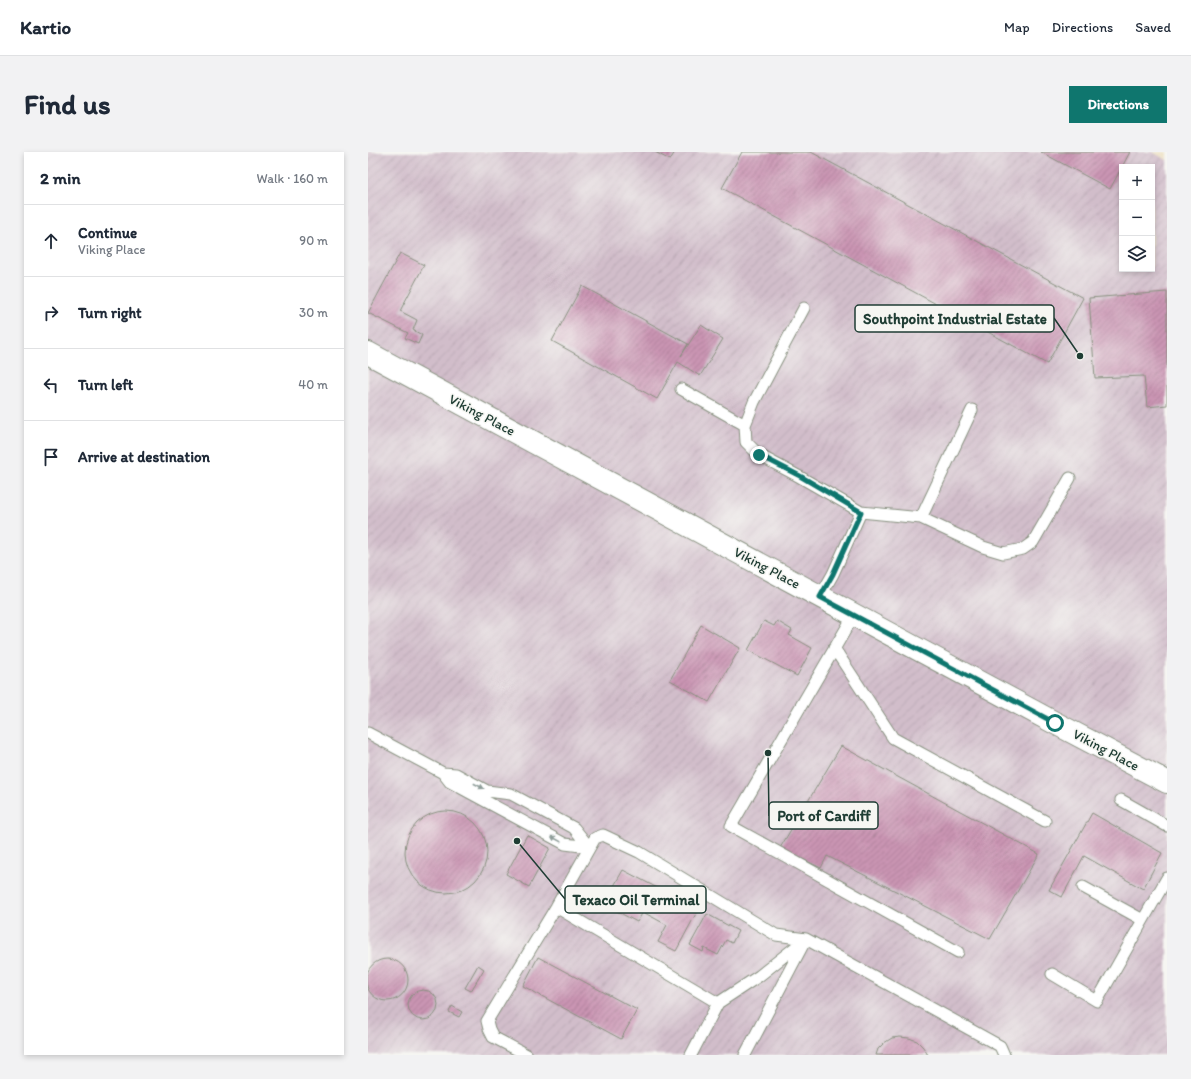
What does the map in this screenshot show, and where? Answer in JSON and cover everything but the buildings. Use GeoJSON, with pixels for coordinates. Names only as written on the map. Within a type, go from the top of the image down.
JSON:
{"type":"FeatureCollection","features":[{"type":"Feature","properties":{"kind":"street","name":"Viking Place"},"geometry":{"type":"LineString","coordinates":[[368,354],[1167,782]]}},
{"type":"Feature","properties":{"kind":"lane"},"geometry":{"type":"LineString","coordinates":[[804,308],[754,402],[745,425],[746,442],[759,455],[800,476],[861,512],[921,518],[983,547],[1003,553],[1023,549],[1033,542],[1070,478]]}},
{"type":"Feature","properties":{"kind":"lane"},"geometry":{"type":"LineString","coordinates":[[681,389],[745,425]]}},
{"type":"Feature","properties":{"kind":"lane"},"geometry":{"type":"LineString","coordinates":[[921,518],[972,410]]}},
{"type":"Feature","properties":{"kind":"lane"},"geometry":{"type":"LineString","coordinates":[[820,597],[833,574],[861,512]]}},
{"type":"Feature","properties":{"kind":"lane"},"geometry":{"type":"LineString","coordinates":[[854,615],[730,826],[958,952]]}},
{"type":"Feature","properties":{"kind":"lane"},"geometry":{"type":"LineString","coordinates":[[834,648],[893,738],[1045,821]]}},
{"type":"Feature","properties":{"kind":"lane"},"geometry":{"type":"LineString","coordinates":[[368,733],[443,773],[456,774],[487,791],[511,794],[574,828],[589,847]]}},
{"type":"Feature","properties":{"kind":"lane"},"geometry":{"type":"LineString","coordinates":[[443,773],[450,782],[564,844],[589,847]]}},
{"type":"Feature","properties":{"kind":"lane"},"geometry":{"type":"LineString","coordinates":[[1121,800],[1167,826]]}},
{"type":"Feature","properties":{"kind":"lane"},"geometry":{"type":"LineString","coordinates":[[528,1055],[493,1037],[487,1021],[556,907],[589,847],[595,838],[603,835],[639,852],[776,935],[806,939],[1000,1046],[1004,1055]]}},
{"type":"Feature","properties":{"kind":"lane"},"geometry":{"type":"LineString","coordinates":[[1052,974],[1097,1001],[1167,878]]}},
{"type":"Feature","properties":{"kind":"lane"},"geometry":{"type":"LineString","coordinates":[[1083,887],[1143,920]]}},
{"type":"Feature","properties":{"kind":"lane"},"geometry":{"type":"LineString","coordinates":[[556,907],[718,1003]]}},
{"type":"Feature","properties":{"kind":"lane"},"geometry":{"type":"LineString","coordinates":[[691,1055],[718,1003],[759,976],[806,939]]}},
{"type":"Feature","properties":{"kind":"lane"},"geometry":{"type":"LineString","coordinates":[[745,1055],[806,939]]}},
{"type":"Feature","properties":{"kind":"shaded area"},"geometry":{"type":"Polygon","coordinates":[[[368,152],[1152,152],[1167,160],[1167,1055],[368,1055],[368,152]]]}},
{"type":"Feature","properties":{"kind":"place","name":"Southpoint Industrial Estate"},"geometry":{"type":"Point","coordinates":[1080,356]}},
{"type":"Feature","properties":{"kind":"place","name":"Port of Cardiff"},"geometry":{"type":"Point","coordinates":[768,753]}},
{"type":"Feature","properties":{"kind":"place","name":"Texaco Oil Terminal"},"geometry":{"type":"Point","coordinates":[517,841]}},
{"type":"Feature","properties":{"kind":"route"},"geometry":{"type":"LineString","coordinates":[[759,455],[800,476],[861,512],[833,574],[820,597],[1055,723]]}}]}
